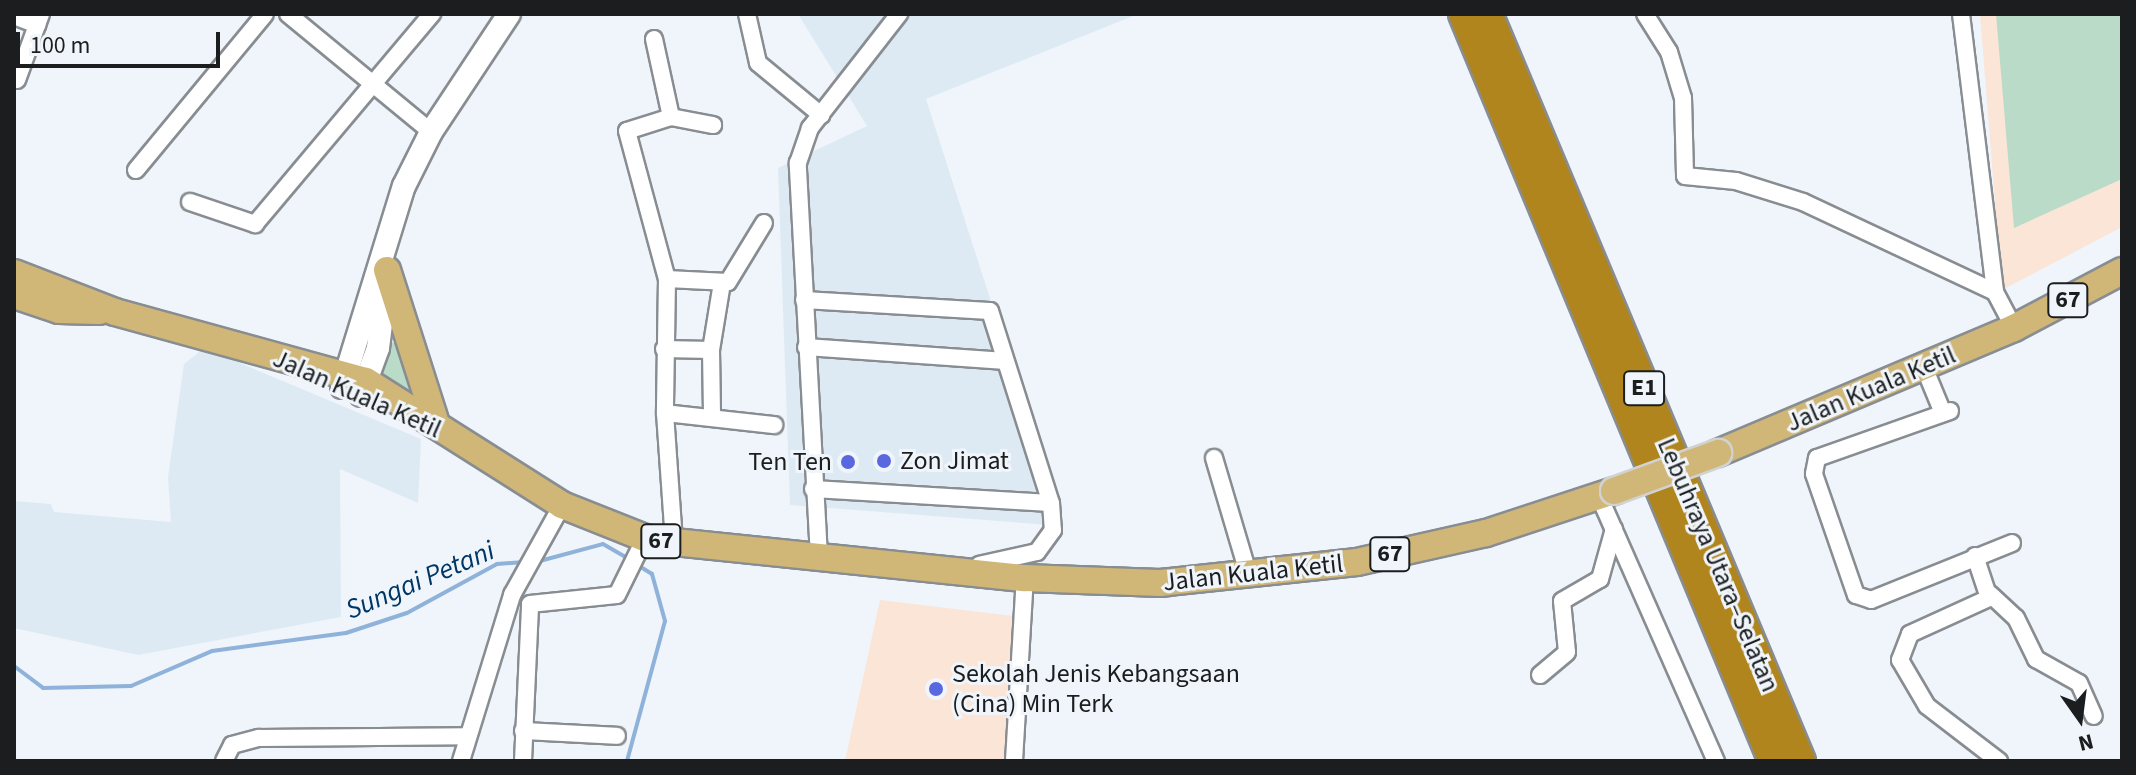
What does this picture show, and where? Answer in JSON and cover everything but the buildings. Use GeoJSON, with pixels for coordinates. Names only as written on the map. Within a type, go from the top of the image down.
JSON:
{"type":"FeatureCollection","features":[{"type":"Feature","properties":{"kind":"highway","name":"Lebuhraya Utara–Selatan"},"geometry":{"type":"LineString","coordinates":[[1464,14],[1774,761]]}},
{"type":"Feature","properties":{"kind":"highway","name":"Lebuhraya Utara–Selatan"},"geometry":{"type":"LineString","coordinates":[[1487,14],[1800,761]]}},
{"type":"Feature","properties":{"kind":"main road"},"geometry":{"type":"LineString","coordinates":[[354,384],[404,186],[431,132],[509,14]]}},
{"type":"Feature","properties":{"kind":"main road"},"geometry":{"type":"LineString","coordinates":[[354,384],[386,310],[389,240]]}},
{"type":"Feature","properties":{"kind":"main road"},"geometry":{"type":"LineString","coordinates":[[387,270],[444,428]]}},
{"type":"Feature","properties":{"kind":"main road","name":"Jalan Kuala Ketil"},"geometry":{"type":"LineString","coordinates":[[14,273],[115,312],[261,350],[354,384],[444,428],[562,505],[643,547],[674,542],[1025,578],[1131,584],[1249,576],[1357,562],[1486,533],[1718,453],[2014,328],[2122,271]]}},
{"type":"Feature","properties":{"kind":"main road","name":"Jalan Kuala Ketil"},"geometry":{"type":"LineString","coordinates":[[17,297],[59,310],[115,312]]}},
{"type":"Feature","properties":{"kind":"street"},"geometry":{"type":"LineString","coordinates":[[136,170],[265,14]]}},
{"type":"Feature","properties":{"kind":"street"},"geometry":{"type":"LineString","coordinates":[[288,14],[431,132]]}},
{"type":"Feature","properties":{"kind":"street"},"geometry":{"type":"LineString","coordinates":[[190,202],[255,224],[432,14]]}},
{"type":"Feature","properties":{"kind":"street"},"geometry":{"type":"LineString","coordinates":[[747,14],[758,63],[821,115]]}},
{"type":"Feature","properties":{"kind":"street"},"geometry":{"type":"LineString","coordinates":[[819,557],[798,163],[821,115],[899,14]]}},
{"type":"Feature","properties":{"kind":"street"},"geometry":{"type":"LineString","coordinates":[[1645,14],[1669,52],[1683,98],[1685,176],[1736,181],[1803,202],[1995,292]]}},
{"type":"Feature","properties":{"kind":"street"},"geometry":{"type":"LineString","coordinates":[[1961,14],[1995,292],[2014,328]]}},
{"type":"Feature","properties":{"kind":"street"},"geometry":{"type":"LineString","coordinates":[[14,16],[39,20],[17,80]]}},
{"type":"Feature","properties":{"kind":"street"},"geometry":{"type":"LineString","coordinates":[[654,39],[671,117]]}},
{"type":"Feature","properties":{"kind":"street"},"geometry":{"type":"LineString","coordinates":[[674,542],[665,413],[667,279],[627,130],[671,117],[713,125]]}},
{"type":"Feature","properties":{"kind":"street"},"geometry":{"type":"LineString","coordinates":[[667,279],[722,283],[734,278],[764,223]]}},
{"type":"Feature","properties":{"kind":"street"},"geometry":{"type":"LineString","coordinates":[[712,416],[711,350],[722,283]]}},
{"type":"Feature","properties":{"kind":"street"},"geometry":{"type":"LineString","coordinates":[[804,300],[990,311],[1051,503],[1053,530],[1037,552],[954,570]]}},
{"type":"Feature","properties":{"kind":"street"},"geometry":{"type":"LineString","coordinates":[[806,347],[1006,361]]}},
{"type":"Feature","properties":{"kind":"street"},"geometry":{"type":"LineString","coordinates":[[664,349],[711,350]]}},
{"type":"Feature","properties":{"kind":"street"},"geometry":{"type":"LineString","coordinates":[[1924,367],[1947,412],[1822,454],[1814,474],[1862,601],[2012,543]]}},
{"type":"Feature","properties":{"kind":"street"},"geometry":{"type":"LineString","coordinates":[[665,413],[774,425]]}},
{"type":"Feature","properties":{"kind":"street"},"geometry":{"type":"LineString","coordinates":[[1214,458],[1249,576]]}},
{"type":"Feature","properties":{"kind":"street"},"geometry":{"type":"LineString","coordinates":[[813,489],[1051,503]]}},
{"type":"Feature","properties":{"kind":"street"},"geometry":{"type":"LineString","coordinates":[[1606,494],[1614,529],[1716,761]]}},
{"type":"Feature","properties":{"kind":"street"},"geometry":{"type":"LineString","coordinates":[[461,761],[515,591],[562,505]]}},
{"type":"Feature","properties":{"kind":"street"},"geometry":{"type":"LineString","coordinates":[[1540,675],[1567,652],[1562,601],[1600,579],[1614,529]]}},
{"type":"Feature","properties":{"kind":"street"},"geometry":{"type":"LineString","coordinates":[[515,591],[530,604],[611,598],[628,582],[643,547]]}},
{"type":"Feature","properties":{"kind":"street"},"geometry":{"type":"LineString","coordinates":[[1975,556],[1990,594],[2016,618],[2036,659],[2079,683],[2094,716]]}},
{"type":"Feature","properties":{"kind":"street"},"geometry":{"type":"LineString","coordinates":[[1014,761],[1025,578]]}},
{"type":"Feature","properties":{"kind":"street"},"geometry":{"type":"LineString","coordinates":[[1990,594],[1984,602],[1910,634],[1900,660],[1927,706],[1999,761]]}},
{"type":"Feature","properties":{"kind":"street"},"geometry":{"type":"LineString","coordinates":[[523,761],[530,604]]}},
{"type":"Feature","properties":{"kind":"street"},"geometry":{"type":"LineString","coordinates":[[523,731],[617,736]]}},
{"type":"Feature","properties":{"kind":"street"},"geometry":{"type":"LineString","coordinates":[[224,761],[232,745],[259,738],[468,736]]}},
{"type":"Feature","properties":{"kind":"shaded area"},"geometry":{"type":"Polygon","coordinates":[[[798,14],[1138,14],[926,99],[1063,526],[790,505],[778,168],[867,126],[798,14]]]}},
{"type":"Feature","properties":{"kind":"shaded area"},"geometry":{"type":"Polygon","coordinates":[[[1980,14],[2122,14],[2122,227],[2002,290],[1980,14]]]}},
{"type":"Feature","properties":{"kind":"shaded area"},"geometry":{"type":"Polygon","coordinates":[[[204,348],[421,439],[418,503],[340,469],[341,617],[138,655],[14,628],[14,501],[51,504],[54,512],[171,522],[168,477],[184,364],[204,348]]]}},
{"type":"Feature","properties":{"kind":"shaded area","name":"Sekolah Jenis Kebangsaan (Cina) Min Terk"},"geometry":{"type":"Polygon","coordinates":[[[880,600],[1013,616],[1011,761],[845,761],[880,600]]]}},
{"type":"Feature","properties":{"kind":"green space"},"geometry":{"type":"Polygon","coordinates":[[[1996,14],[2122,14],[2122,179],[2014,228],[1996,14]]]}},
{"type":"Feature","properties":{"kind":"green space"},"geometry":{"type":"Polygon","coordinates":[[[392,342],[401,347],[424,402],[380,377],[392,342]]]}},
{"type":"Feature","properties":{"kind":"waterway","name":"Sungai Petani"},"geometry":{"type":"LineString","coordinates":[[536,562],[603,544],[629,559]]}},
{"type":"Feature","properties":{"kind":"waterway","name":"Sungai Petani"},"geometry":{"type":"LineString","coordinates":[[14,666],[43,688],[131,686],[212,651],[346,633],[407,613],[497,564],[524,562]]}},
{"type":"Feature","properties":{"kind":"waterway","name":"Sungai Petani"},"geometry":{"type":"LineString","coordinates":[[627,761],[665,621],[652,574],[636,564]]}},
{"type":"Feature","properties":{"kind":"place","name":"Zon Jimat"},"geometry":{"type":"Point","coordinates":[884,461]}},
{"type":"Feature","properties":{"kind":"place","name":"Ten Ten"},"geometry":{"type":"Point","coordinates":[848,462]}},
{"type":"Feature","properties":{"kind":"place","name":"Sekolah Jenis Kebangsaan (Cina) Min Terk"},"geometry":{"type":"Point","coordinates":[936,689]}}]}
